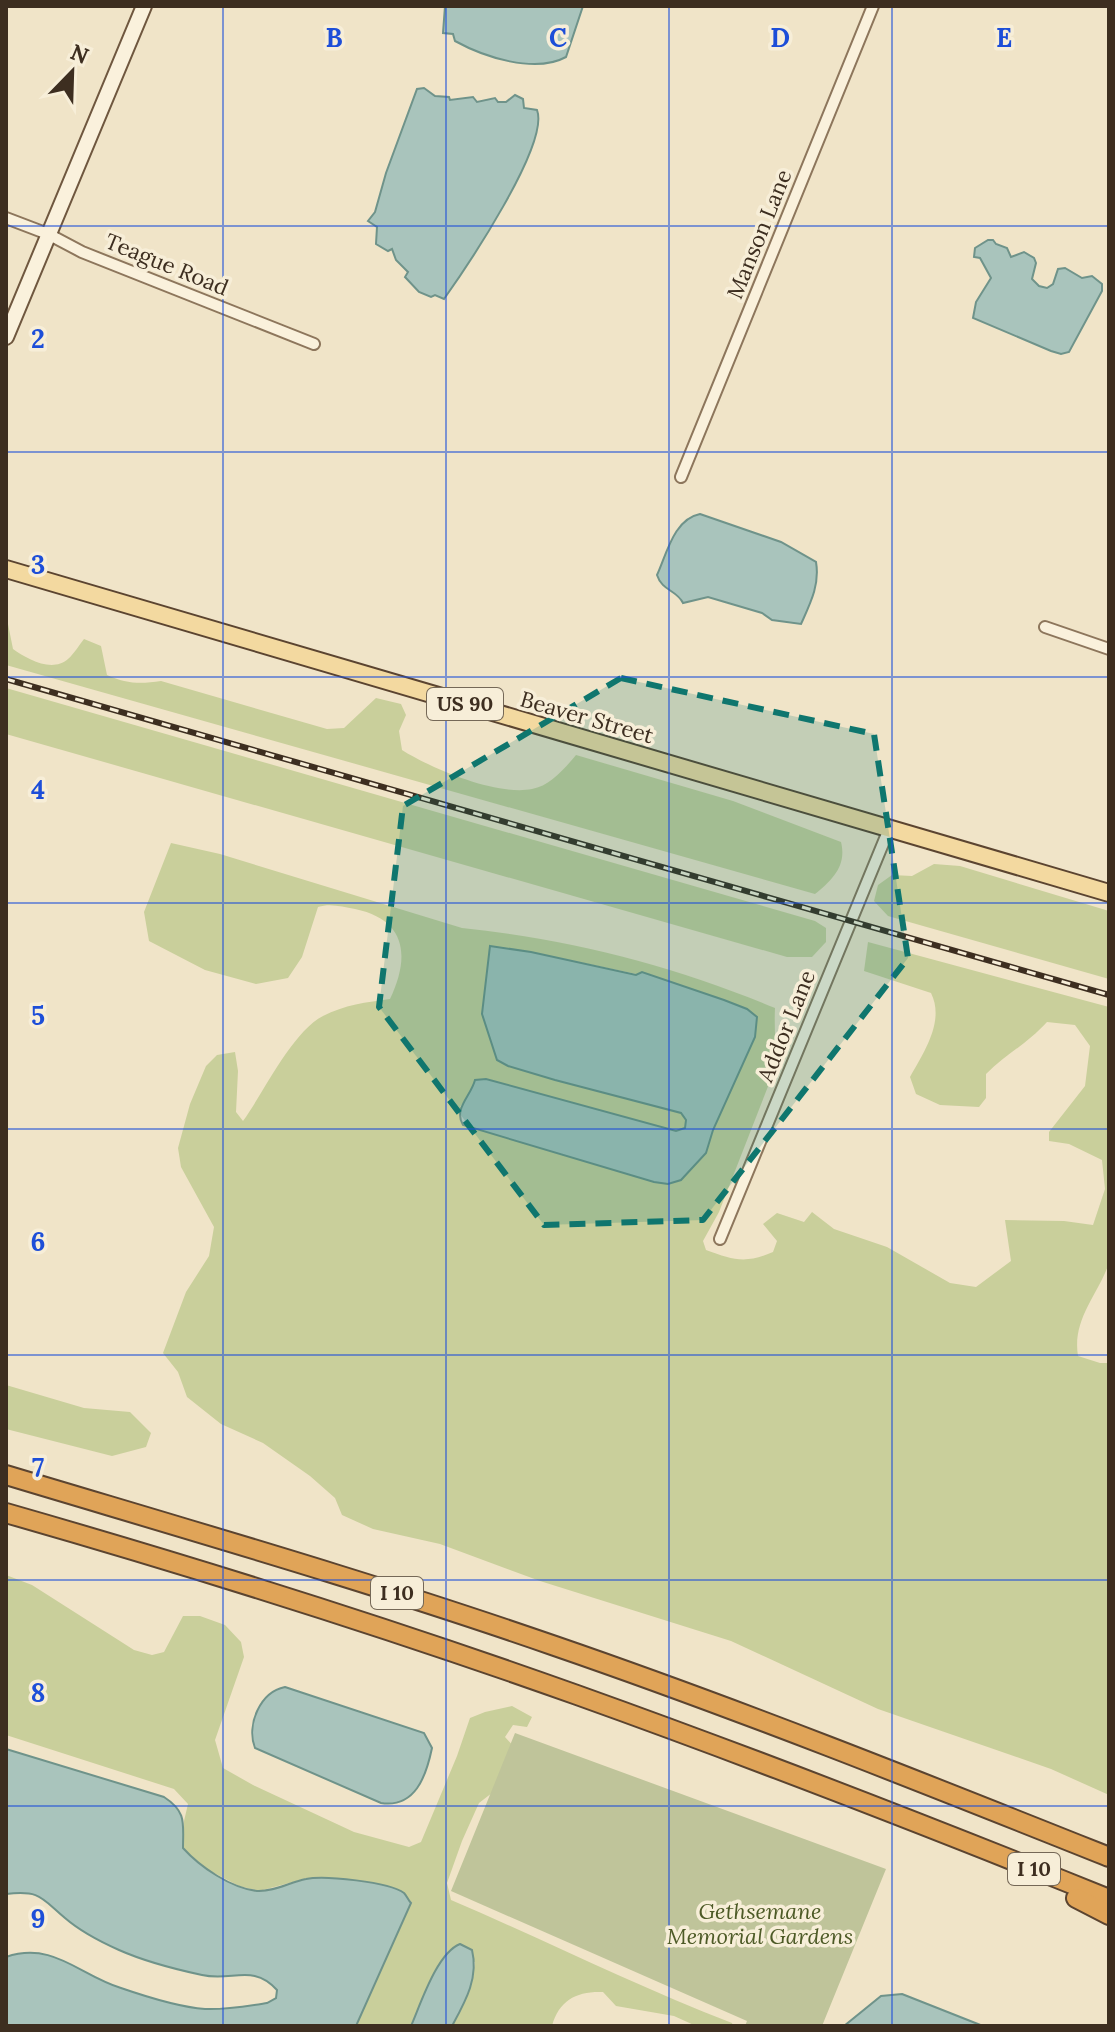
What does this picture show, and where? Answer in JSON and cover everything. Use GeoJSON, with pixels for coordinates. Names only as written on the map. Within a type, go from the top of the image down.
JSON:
{"type":"FeatureCollection","features":[{"type":"Feature","properties":{"kind":"highway","name":"I 10"},"geometry":{"type":"LineString","coordinates":[[6,1475],[401,1594],[556,1646],[1109,1857]]}},
{"type":"Feature","properties":{"kind":"highway","name":"I 10"},"geometry":{"type":"LineString","coordinates":[[6,1513],[362,1622],[576,1694],[960,1839],[1109,1899]]}},
{"type":"Feature","properties":{"kind":"highway"},"geometry":{"type":"LineString","coordinates":[[998,1813],[1109,1844]]}},
{"type":"Feature","properties":{"kind":"highway"},"geometry":{"type":"LineString","coordinates":[[960,1839],[1005,1870],[1089,1903],[1109,1915]]}},
{"type":"Feature","properties":{"kind":"main road","name":"Beaver Street"},"geometry":{"type":"LineString","coordinates":[[6,569],[1109,893]]}},
{"type":"Feature","properties":{"kind":"street"},"geometry":{"type":"LineString","coordinates":[[6,337],[144,6]]}},
{"type":"Feature","properties":{"kind":"street","name":"Manson Lane"},"geometry":{"type":"LineString","coordinates":[[681,477],[873,6]]}},
{"type":"Feature","properties":{"kind":"street","name":"Teague Road"},"geometry":{"type":"LineString","coordinates":[[6,218],[48,234],[82,252],[314,344]]}},
{"type":"Feature","properties":{"kind":"street"},"geometry":{"type":"LineString","coordinates":[[1045,627],[1109,649]]}},
{"type":"Feature","properties":{"kind":"street","name":"Addor Lane"},"geometry":{"type":"LineString","coordinates":[[720,1239],[889,829]]}},
{"type":"Feature","properties":{"kind":"highlighted area"},"geometry":{"type":"Polygon","coordinates":[[[621,678],[874,734],[908,958],[703,1220],[544,1225],[379,1007],[403,806],[621,678]]]}},
{"type":"Feature","properties":{"kind":"green space"},"geometry":{"type":"Polygon","coordinates":[[[7,619],[13,649],[40,663],[62,663],[84,639],[101,646],[107,675],[114,678],[147,683],[161,681],[327,729],[344,728],[376,698],[401,704],[406,715],[399,731],[402,750],[465,779],[501,789],[532,789],[551,780],[576,755],[733,801],[841,842],[840,865],[832,878],[815,894],[6,665],[7,619]]]}},
{"type":"Feature","properties":{"kind":"green space"},"geometry":{"type":"Polygon","coordinates":[[[6,688],[815,921],[826,928],[826,942],[812,957],[787,957],[6,734],[6,688]]]}},
{"type":"Feature","properties":{"kind":"green space"},"geometry":{"type":"Polygon","coordinates":[[[171,843],[220,854],[462,928],[542,939],[621,956],[699,979],[775,1008],[776,1066],[719,1212],[703,1241],[706,1250],[740,1259],[763,1256],[773,1252],[777,1241],[763,1224],[777,1213],[804,1222],[812,1212],[834,1229],[887,1247],[950,1283],[976,1287],[1011,1261],[1005,1220],[1093,1225],[1105,1189],[1102,1160],[1069,1144],[1049,1141],[1049,1132],[1085,1086],[1090,1046],[1075,1025],[1047,1022],[986,1074],[986,1098],[979,1107],[940,1105],[916,1094],[910,1077],[931,1036],[935,1004],[931,993],[864,971],[868,942],[1109,1007],[1109,1263],[1082,1319],[1077,1343],[1078,1356],[1109,1363],[1109,1795],[1051,1769],[878,1709],[731,1641],[540,1581],[440,1544],[373,1529],[342,1515],[335,1498],[310,1476],[263,1443],[221,1424],[187,1397],[178,1372],[163,1353],[186,1292],[209,1256],[214,1227],[181,1167],[178,1148],[190,1104],[206,1066],[217,1055],[235,1052],[238,1071],[236,1112],[243,1121],[290,1049],[312,1024],[339,1009],[390,999],[400,969],[400,942],[385,922],[372,914],[336,906],[318,907],[302,957],[288,978],[256,984],[205,970],[149,941],[144,912],[171,843]],[[490,946],[485,995],[487,1024],[491,1039],[508,1066],[681,1112],[686,1120],[685,1128],[676,1131],[486,1079],[475,1080],[460,1107],[706,1153],[713,1130],[755,1037],[681,986],[531,952],[490,946]]]}},
{"type":"Feature","properties":{"kind":"green space"},"geometry":{"type":"Polygon","coordinates":[[[934,864],[960,866],[1109,911],[1109,979],[888,916],[874,901],[878,885],[892,875],[912,876],[934,864]]]}},
{"type":"Feature","properties":{"kind":"green space"},"geometry":{"type":"Polygon","coordinates":[[[6,1385],[84,1408],[130,1412],[151,1433],[146,1447],[112,1456],[6,1429],[6,1385]]]}},
{"type":"Feature","properties":{"kind":"green space"},"geometry":{"type":"Polygon","coordinates":[[[6,1575],[32,1585],[134,1650],[152,1655],[164,1652],[183,1616],[200,1616],[225,1625],[241,1642],[244,1657],[215,1740],[223,1768],[354,1832],[409,1847],[421,1842],[470,1718],[512,1706],[532,1717],[527,1727],[513,1725],[505,1737],[516,1749],[501,1786],[479,1803],[462,1841],[447,1883],[451,1900],[733,2026],[696,2026],[674,2016],[616,2006],[603,1992],[585,1993],[570,1999],[559,2010],[552,2026],[452,2026],[473,1979],[475,1962],[441,1961],[411,2026],[356,2026],[411,1904],[308,1878],[259,1891],[239,1886],[197,1864],[183,1847],[188,1804],[174,1789],[6,1735],[6,1575]]]}},
{"type":"Feature","properties":{"kind":"green space","name":"Gethsemane Memorial Gardens"},"geometry":{"type":"Polygon","coordinates":[[[515,1733],[886,1869],[822,2026],[745,2026],[747,2021],[451,1891],[515,1733]]]}},
{"type":"Feature","properties":{"kind":"water"},"geometry":{"type":"Polygon","coordinates":[[[445,6],[583,6],[566,57],[554,62],[525,64],[480,53],[455,41],[453,34],[443,33],[445,6]]]}},
{"type":"Feature","properties":{"kind":"water"},"geometry":{"type":"Polygon","coordinates":[[[424,88],[435,96],[449,97],[450,100],[473,97],[477,102],[495,98],[498,102],[506,102],[515,95],[523,99],[524,108],[537,110],[538,127],[519,177],[487,235],[444,299],[419,292],[405,277],[408,272],[396,260],[392,249],[388,251],[376,244],[377,227],[368,221],[375,212],[417,89],[424,88]]]}},
{"type":"Feature","properties":{"kind":"water"},"geometry":{"type":"Polygon","coordinates":[[[988,240],[1007,248],[1011,257],[1024,252],[1034,258],[1036,263],[1032,279],[1039,286],[1047,288],[1053,284],[1058,269],[1065,268],[1082,278],[1092,276],[1102,284],[1102,291],[1069,352],[1061,354],[1051,351],[973,318],[976,302],[991,278],[980,258],[974,257],[975,248],[988,240]]]}},
{"type":"Feature","properties":{"kind":"water"},"geometry":{"type":"Polygon","coordinates":[[[700,514],[781,542],[816,562],[815,586],[801,624],[772,620],[762,613],[708,597],[683,603],[662,584],[657,575],[672,538],[691,517],[700,514]]]}},
{"type":"Feature","properties":{"kind":"water"},"geometry":{"type":"Polygon","coordinates":[[[490,946],[636,975],[642,972],[747,1009],[757,1017],[755,1037],[713,1130],[706,1153],[681,1180],[668,1184],[654,1182],[463,1125],[461,1108],[475,1080],[486,1079],[676,1131],[685,1128],[686,1120],[681,1113],[555,1080],[497,1060],[482,1014],[490,946]]]}},
{"type":"Feature","properties":{"kind":"water"},"geometry":{"type":"Polygon","coordinates":[[[285,1687],[424,1733],[432,1748],[417,1788],[402,1801],[381,1803],[255,1748],[252,1729],[257,1711],[268,1695],[285,1687]]]}},
{"type":"Feature","properties":{"kind":"water"},"geometry":{"type":"Polygon","coordinates":[[[6,1749],[164,1797],[180,1813],[183,1848],[207,1869],[237,1886],[263,1891],[306,1879],[327,1878],[356,1880],[404,1893],[411,1903],[356,2026],[6,2026],[6,1957],[23,1953],[52,1956],[121,1988],[195,2008],[236,2008],[267,2003],[276,1998],[277,1990],[268,1982],[251,1975],[213,1977],[139,1958],[84,1932],[40,1897],[27,1893],[6,1894],[6,1749]]]}},
{"type":"Feature","properties":{"kind":"water"},"geometry":{"type":"Polygon","coordinates":[[[460,1944],[472,1950],[474,1970],[470,1990],[452,2026],[411,2026],[437,1968],[444,1957],[460,1944]]]}},
{"type":"Feature","properties":{"kind":"water"},"geometry":{"type":"Polygon","coordinates":[[[902,1994],[983,2026],[844,2026],[881,1996],[902,1994]]]}},
{"type":"Feature","properties":{"kind":"railway"},"geometry":{"type":"LineString","coordinates":[[6,679],[1109,995]]}}]}
